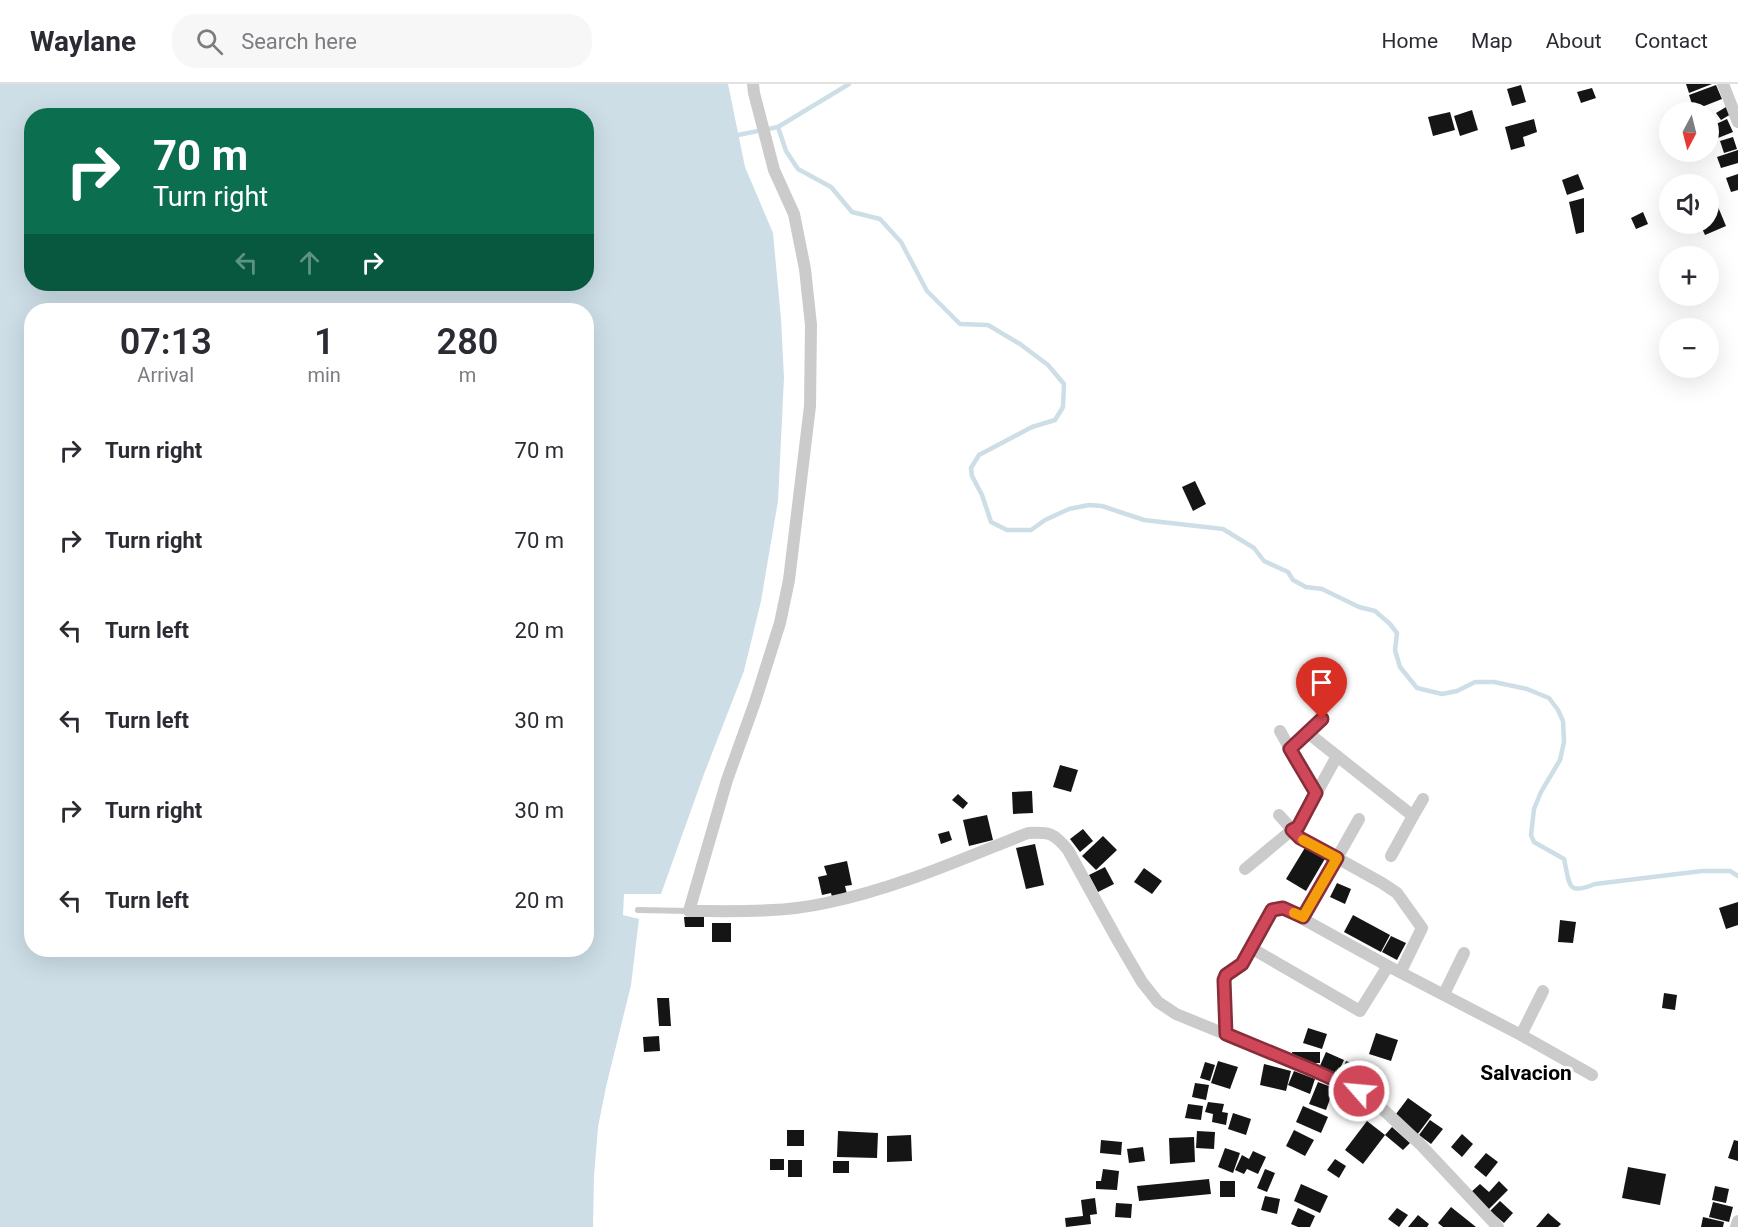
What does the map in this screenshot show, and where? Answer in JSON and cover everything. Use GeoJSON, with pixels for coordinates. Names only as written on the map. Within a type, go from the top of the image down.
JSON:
{"type":"FeatureCollection","features":[{"type":"Feature","properties":{"kind":"street"},"geometry":{"type":"LineString","coordinates":[[1723,84],[1738,122]]}},
{"type":"Feature","properties":{"kind":"street"},"geometry":{"type":"LineString","coordinates":[[754,88],[774,170],[794,214],[805,269],[811,325],[810,406],[789,580],[780,623],[727,780],[689,911],[788,909],[824,904],[857,896],[914,877],[1028,833],[1045,832],[1059,838],[1068,850],[1142,982],[1158,1002],[1176,1014],[1345,1083],[1373,1100],[1420,1144],[1498,1227]]}},
{"type":"Feature","properties":{"kind":"street"},"geometry":{"type":"LineString","coordinates":[[1290,749],[1322,719]]}},
{"type":"Feature","properties":{"kind":"street"},"geometry":{"type":"LineString","coordinates":[[1280,731],[1316,793]]}},
{"type":"Feature","properties":{"kind":"street"},"geometry":{"type":"LineString","coordinates":[[1308,733],[1413,816]]}},
{"type":"Feature","properties":{"kind":"street"},"geometry":{"type":"LineString","coordinates":[[1245,869],[1298,827],[1337,756]]}},
{"type":"Feature","properties":{"kind":"street"},"geometry":{"type":"LineString","coordinates":[[1391,856],[1423,799]]}},
{"type":"Feature","properties":{"kind":"street"},"geometry":{"type":"LineString","coordinates":[[1279,815],[1300,838],[1397,893],[1422,927],[1401,971]]}},
{"type":"Feature","properties":{"kind":"street"},"geometry":{"type":"LineString","coordinates":[[1303,917],[1359,819]]}},
{"type":"Feature","properties":{"kind":"street"},"geometry":{"type":"LineString","coordinates":[[1226,1034],[1224,980],[1226,975],[1242,964],[1272,910],[1283,908],[1592,1075]]}},
{"type":"Feature","properties":{"kind":"street"},"geometry":{"type":"LineString","coordinates":[[1251,948],[1360,1011],[1388,966]]}},
{"type":"Feature","properties":{"kind":"street"},"geometry":{"type":"LineString","coordinates":[[1444,994],[1464,953]]}},
{"type":"Feature","properties":{"kind":"street"},"geometry":{"type":"LineString","coordinates":[[1521,1035],[1543,991]]}},
{"type":"Feature","properties":{"kind":"street"},"geometry":{"type":"LineString","coordinates":[[1736,1227],[1738,1221]]}},
{"type":"Feature","properties":{"kind":"lane"},"geometry":{"type":"LineString","coordinates":[[638,910],[689,911]]}},
{"type":"Feature","properties":{"kind":"shaded area"},"geometry":{"type":"Polygon","coordinates":[[[0,84],[728,84],[745,167],[773,233],[784,378],[778,501],[761,601],[744,671],[661,894],[624,894],[623,915],[639,919],[631,985],[598,1127],[593,1227],[0,1227],[0,84]]]}},
{"type":"Feature","properties":{"kind":"building"},"geometry":{"type":"Polygon","coordinates":[[[1686,84],[1712,84],[1689,93],[1686,84]]]}},
{"type":"Feature","properties":{"kind":"building"},"geometry":{"type":"Polygon","coordinates":[[[1521,85],[1526,102],[1512,106],[1507,89],[1521,85]]]}},
{"type":"Feature","properties":{"kind":"building"},"geometry":{"type":"Polygon","coordinates":[[[1716,85],[1722,99],[1714,102],[1691,102],[1689,95],[1716,85]]]}},
{"type":"Feature","properties":{"kind":"building"},"geometry":{"type":"Polygon","coordinates":[[[1592,88],[1596,98],[1581,103],[1577,92],[1592,88]]]}},
{"type":"Feature","properties":{"kind":"building"},"geometry":{"type":"Polygon","coordinates":[[[1726,107],[1731,114],[1721,120],[1719,111],[1726,107]]]}},
{"type":"Feature","properties":{"kind":"building"},"geometry":{"type":"Polygon","coordinates":[[[1472,110],[1478,130],[1460,136],[1454,116],[1472,110]]]}},
{"type":"Feature","properties":{"kind":"building"},"geometry":{"type":"Polygon","coordinates":[[[1450,112],[1455,130],[1433,136],[1428,117],[1450,112]]]}},
{"type":"Feature","properties":{"kind":"building"},"geometry":{"type":"Polygon","coordinates":[[[1534,119],[1537,132],[1523,137],[1525,146],[1511,150],[1505,127],[1534,119]]]}},
{"type":"Feature","properties":{"kind":"building"},"geometry":{"type":"Polygon","coordinates":[[[1727,119],[1733,132],[1719,138],[1719,123],[1727,119]]]}},
{"type":"Feature","properties":{"kind":"building"},"geometry":{"type":"Polygon","coordinates":[[[1733,137],[1737,149],[1724,153],[1720,141],[1733,137]]]}},
{"type":"Feature","properties":{"kind":"building"},"geometry":{"type":"Polygon","coordinates":[[[1738,150],[1738,163],[1721,168],[1719,156],[1738,150]]]}},
{"type":"Feature","properties":{"kind":"building"},"geometry":{"type":"Polygon","coordinates":[[[1578,174],[1584,189],[1567,195],[1562,180],[1578,174]]]}},
{"type":"Feature","properties":{"kind":"building"},"geometry":{"type":"Polygon","coordinates":[[[1738,174],[1738,190],[1731,192],[1726,178],[1738,174]]]}},
{"type":"Feature","properties":{"kind":"building"},"geometry":{"type":"Polygon","coordinates":[[[1584,198],[1584,232],[1576,234],[1569,202],[1584,198]]]}},
{"type":"Feature","properties":{"kind":"building"},"geometry":{"type":"Polygon","coordinates":[[[1719,209],[1726,226],[1719,229],[1719,209]]]}},
{"type":"Feature","properties":{"kind":"building"},"geometry":{"type":"Polygon","coordinates":[[[1643,212],[1648,224],[1636,229],[1631,218],[1643,212]]]}},
{"type":"Feature","properties":{"kind":"building"},"geometry":{"type":"Polygon","coordinates":[[[1195,481],[1206,504],[1193,511],[1182,487],[1195,481]]]}},
{"type":"Feature","properties":{"kind":"building"},"geometry":{"type":"Polygon","coordinates":[[[1060,765],[1078,770],[1071,792],[1053,787],[1060,765]]]}},
{"type":"Feature","properties":{"kind":"building"},"geometry":{"type":"Polygon","coordinates":[[[1032,791],[1033,813],[1013,814],[1012,792],[1032,791]]]}},
{"type":"Feature","properties":{"kind":"building"},"geometry":{"type":"Polygon","coordinates":[[[958,794],[968,803],[963,809],[952,800],[958,794]]]}},
{"type":"Feature","properties":{"kind":"building"},"geometry":{"type":"Polygon","coordinates":[[[987,815],[993,840],[969,846],[963,820],[987,815]]]}},
{"type":"Feature","properties":{"kind":"building"},"geometry":{"type":"Polygon","coordinates":[[[1083,829],[1093,841],[1080,852],[1070,839],[1083,829]]]}},
{"type":"Feature","properties":{"kind":"building"},"geometry":{"type":"Polygon","coordinates":[[[949,831],[952,840],[941,844],[938,834],[949,831]]]}},
{"type":"Feature","properties":{"kind":"building"},"geometry":{"type":"Polygon","coordinates":[[[1103,836],[1117,850],[1096,870],[1082,856],[1103,836]]]}},
{"type":"Feature","properties":{"kind":"building"},"geometry":{"type":"Polygon","coordinates":[[[1035,844],[1044,885],[1026,889],[1016,848],[1035,844]]]}},
{"type":"Feature","properties":{"kind":"building"},"geometry":{"type":"Polygon","coordinates":[[[1306,846],[1326,857],[1306,891],[1286,879],[1306,846]]]}},
{"type":"Feature","properties":{"kind":"building"},"geometry":{"type":"Polygon","coordinates":[[[847,861],[852,885],[845,886],[847,894],[832,897],[831,893],[822,895],[818,877],[827,875],[824,866],[847,861]]]}},
{"type":"Feature","properties":{"kind":"building"},"geometry":{"type":"Polygon","coordinates":[[[1105,867],[1114,884],[1098,892],[1089,875],[1105,867]]]}},
{"type":"Feature","properties":{"kind":"building"},"geometry":{"type":"Polygon","coordinates":[[[1144,868],[1162,881],[1152,894],[1134,882],[1144,868]]]}},
{"type":"Feature","properties":{"kind":"building"},"geometry":{"type":"Polygon","coordinates":[[[1337,883],[1351,889],[1345,904],[1330,897],[1337,883]]]}},
{"type":"Feature","properties":{"kind":"building"},"geometry":{"type":"Polygon","coordinates":[[[1738,902],[1738,925],[1726,929],[1719,908],[1738,902]]]}},
{"type":"Feature","properties":{"kind":"building"},"geometry":{"type":"Polygon","coordinates":[[[1353,915],[1390,935],[1381,952],[1344,932],[1353,915]]]}},
{"type":"Feature","properties":{"kind":"building"},"geometry":{"type":"Polygon","coordinates":[[[704,916],[704,927],[685,927],[684,917],[704,916]]]}},
{"type":"Feature","properties":{"kind":"building"},"geometry":{"type":"Polygon","coordinates":[[[1560,920],[1576,922],[1573,943],[1558,942],[1560,920]]]}},
{"type":"Feature","properties":{"kind":"building"},"geometry":{"type":"Polygon","coordinates":[[[712,923],[731,923],[731,942],[712,942],[712,923]]]}},
{"type":"Feature","properties":{"kind":"building"},"geometry":{"type":"Polygon","coordinates":[[[1391,936],[1406,943],[1397,960],[1382,952],[1391,936]]]}},
{"type":"Feature","properties":{"kind":"building"},"geometry":{"type":"Polygon","coordinates":[[[1664,993],[1677,995],[1675,1010],[1662,1008],[1664,993]]]}},
{"type":"Feature","properties":{"kind":"building"},"geometry":{"type":"Polygon","coordinates":[[[657,998],[669,998],[671,1026],[659,1026],[657,998]]]}},
{"type":"Feature","properties":{"kind":"building"},"geometry":{"type":"Polygon","coordinates":[[[1308,1028],[1327,1034],[1322,1049],[1303,1043],[1308,1028]]]}},
{"type":"Feature","properties":{"kind":"building"},"geometry":{"type":"Polygon","coordinates":[[[1376,1033],[1398,1040],[1391,1061],[1369,1054],[1376,1033]]]}},
{"type":"Feature","properties":{"kind":"building"},"geometry":{"type":"Polygon","coordinates":[[[659,1036],[660,1051],[644,1052],[643,1037],[659,1036]]]}},
{"type":"Feature","properties":{"kind":"building"},"geometry":{"type":"Polygon","coordinates":[[[1292,1052],[1320,1052],[1320,1063],[1304,1063],[1293,1059],[1292,1052]]]}},
{"type":"Feature","properties":{"kind":"building"},"geometry":{"type":"Polygon","coordinates":[[[1326,1052],[1344,1060],[1337,1075],[1319,1068],[1326,1052]]]}},
{"type":"Feature","properties":{"kind":"building"},"geometry":{"type":"Polygon","coordinates":[[[1218,1061],[1238,1067],[1230,1089],[1211,1083],[1218,1061]]]}},
{"type":"Feature","properties":{"kind":"building"},"geometry":{"type":"Polygon","coordinates":[[[1346,1061],[1367,1069],[1360,1086],[1339,1077],[1346,1061]]]}},
{"type":"Feature","properties":{"kind":"building"},"geometry":{"type":"Polygon","coordinates":[[[1205,1062],[1215,1065],[1210,1081],[1200,1078],[1205,1062]]]}},
{"type":"Feature","properties":{"kind":"building"},"geometry":{"type":"Polygon","coordinates":[[[1264,1064],[1291,1071],[1286,1091],[1260,1085],[1264,1064]]]}},
{"type":"Feature","properties":{"kind":"building"},"geometry":{"type":"Polygon","coordinates":[[[1294,1071],[1315,1079],[1310,1094],[1288,1085],[1294,1071]]]}},
{"type":"Feature","properties":{"kind":"building"},"geometry":{"type":"Polygon","coordinates":[[[1318,1082],[1334,1088],[1326,1110],[1309,1104],[1318,1082]]]}},
{"type":"Feature","properties":{"kind":"building"},"geometry":{"type":"Polygon","coordinates":[[[1195,1083],[1209,1085],[1206,1100],[1192,1097],[1195,1083]]]}},
{"type":"Feature","properties":{"kind":"building"},"geometry":{"type":"Polygon","coordinates":[[[1337,1087],[1349,1092],[1345,1104],[1333,1099],[1337,1087]]]}},
{"type":"Feature","properties":{"kind":"building"},"geometry":{"type":"Polygon","coordinates":[[[1408,1098],[1432,1115],[1417,1135],[1396,1114],[1408,1098]]]}},
{"type":"Feature","properties":{"kind":"building"},"geometry":{"type":"Polygon","coordinates":[[[1208,1102],[1224,1104],[1222,1112],[1228,1113],[1226,1125],[1212,1122],[1213,1114],[1205,1112],[1208,1102]]]}},
{"type":"Feature","properties":{"kind":"building"},"geometry":{"type":"Polygon","coordinates":[[[1188,1104],[1203,1106],[1201,1120],[1185,1118],[1188,1104]]]}},
{"type":"Feature","properties":{"kind":"building"},"geometry":{"type":"Polygon","coordinates":[[[1303,1106],[1328,1117],[1321,1133],[1296,1122],[1303,1106]]]}},
{"type":"Feature","properties":{"kind":"building"},"geometry":{"type":"Polygon","coordinates":[[[1233,1113],[1251,1119],[1246,1135],[1228,1129],[1233,1113]]]}},
{"type":"Feature","properties":{"kind":"building"},"geometry":{"type":"Polygon","coordinates":[[[1430,1120],[1443,1129],[1431,1144],[1419,1135],[1430,1120]]]}},
{"type":"Feature","properties":{"kind":"building"},"geometry":{"type":"Polygon","coordinates":[[[1367,1121],[1385,1135],[1363,1164],[1345,1150],[1367,1121]]]}},
{"type":"Feature","properties":{"kind":"building"},"geometry":{"type":"Polygon","coordinates":[[[1392,1127],[1410,1143],[1403,1150],[1385,1135],[1392,1127]]]}},
{"type":"Feature","properties":{"kind":"building"},"geometry":{"type":"Polygon","coordinates":[[[787,1130],[804,1130],[804,1146],[787,1146],[787,1130]]]}},
{"type":"Feature","properties":{"kind":"building"},"geometry":{"type":"Polygon","coordinates":[[[1294,1130],[1314,1140],[1305,1156],[1286,1146],[1294,1130]]]}},
{"type":"Feature","properties":{"kind":"building"},"geometry":{"type":"Polygon","coordinates":[[[838,1131],[878,1133],[877,1158],[837,1157],[838,1131]]]}},
{"type":"Feature","properties":{"kind":"building"},"geometry":{"type":"Polygon","coordinates":[[[1197,1131],[1215,1132],[1214,1149],[1196,1148],[1197,1131]]]}},
{"type":"Feature","properties":{"kind":"building"},"geometry":{"type":"Polygon","coordinates":[[[1462,1134],[1473,1144],[1462,1157],[1451,1147],[1462,1134]]]}},
{"type":"Feature","properties":{"kind":"building"},"geometry":{"type":"Polygon","coordinates":[[[911,1135],[912,1161],[887,1162],[887,1136],[911,1135]]]}},
{"type":"Feature","properties":{"kind":"building"},"geometry":{"type":"Polygon","coordinates":[[[1194,1137],[1195,1162],[1170,1164],[1169,1138],[1194,1137]]]}},
{"type":"Feature","properties":{"kind":"building"},"geometry":{"type":"Polygon","coordinates":[[[1101,1140],[1122,1142],[1121,1155],[1100,1153],[1101,1140]]]}},
{"type":"Feature","properties":{"kind":"building"},"geometry":{"type":"Polygon","coordinates":[[[1734,1140],[1738,1141],[1738,1161],[1728,1158],[1734,1140]]]}},
{"type":"Feature","properties":{"kind":"building"},"geometry":{"type":"Polygon","coordinates":[[[1143,1147],[1145,1161],[1129,1163],[1127,1149],[1143,1147]]]}},
{"type":"Feature","properties":{"kind":"building"},"geometry":{"type":"Polygon","coordinates":[[[1225,1148],[1240,1153],[1233,1173],[1218,1167],[1225,1148]]]}},
{"type":"Feature","properties":{"kind":"building"},"geometry":{"type":"Polygon","coordinates":[[[1253,1151],[1266,1157],[1258,1174],[1247,1169],[1244,1174],[1235,1170],[1242,1155],[1249,1159],[1253,1151]]]}},
{"type":"Feature","properties":{"kind":"building"},"geometry":{"type":"Polygon","coordinates":[[[1486,1153],[1498,1162],[1486,1177],[1474,1167],[1486,1153]]]}},
{"type":"Feature","properties":{"kind":"building"},"geometry":{"type":"Polygon","coordinates":[[[770,1159],[784,1159],[784,1170],[770,1170],[770,1159]]]}},
{"type":"Feature","properties":{"kind":"building"},"geometry":{"type":"Polygon","coordinates":[[[1335,1159],[1346,1166],[1339,1178],[1327,1170],[1335,1159]]]}},
{"type":"Feature","properties":{"kind":"building"},"geometry":{"type":"Polygon","coordinates":[[[788,1160],[802,1160],[802,1177],[788,1177],[788,1160]]]}},
{"type":"Feature","properties":{"kind":"building"},"geometry":{"type":"Polygon","coordinates":[[[833,1161],[849,1161],[849,1173],[833,1173],[833,1161]]]}},
{"type":"Feature","properties":{"kind":"building"},"geometry":{"type":"Polygon","coordinates":[[[1628,1167],[1666,1174],[1660,1205],[1622,1198],[1628,1167]]]}},
{"type":"Feature","properties":{"kind":"building"},"geometry":{"type":"Polygon","coordinates":[[[1103,1169],[1119,1171],[1117,1190],[1096,1189],[1096,1181],[1101,1181],[1103,1169]]]}},
{"type":"Feature","properties":{"kind":"building"},"geometry":{"type":"Polygon","coordinates":[[[1265,1169],[1275,1173],[1267,1192],[1257,1188],[1265,1169]]]}},
{"type":"Feature","properties":{"kind":"building"},"geometry":{"type":"Polygon","coordinates":[[[1209,1179],[1211,1194],[1139,1201],[1137,1186],[1209,1179]]]}},
{"type":"Feature","properties":{"kind":"building"},"geometry":{"type":"Polygon","coordinates":[[[1220,1181],[1235,1181],[1235,1197],[1220,1197],[1220,1181]]]}},
{"type":"Feature","properties":{"kind":"building"},"geometry":{"type":"Polygon","coordinates":[[[1499,1181],[1508,1190],[1488,1210],[1470,1193],[1480,1184],[1489,1192],[1499,1181]]]}},
{"type":"Feature","properties":{"kind":"building"},"geometry":{"type":"Polygon","coordinates":[[[1301,1184],[1328,1196],[1320,1213],[1294,1201],[1301,1184]]]}},
{"type":"Feature","properties":{"kind":"building"},"geometry":{"type":"Polygon","coordinates":[[[1715,1186],[1729,1189],[1726,1203],[1712,1200],[1715,1186]]]}},
{"type":"Feature","properties":{"kind":"building"},"geometry":{"type":"Polygon","coordinates":[[[1265,1196],[1280,1199],[1277,1214],[1261,1210],[1265,1196]]]}},
{"type":"Feature","properties":{"kind":"building"},"geometry":{"type":"Polygon","coordinates":[[[1095,1198],[1097,1214],[1090,1215],[1091,1224],[1066,1227],[1065,1218],[1083,1216],[1081,1200],[1095,1198]]]}},
{"type":"Feature","properties":{"kind":"building"},"geometry":{"type":"Polygon","coordinates":[[[1500,1201],[1513,1213],[1504,1223],[1490,1211],[1500,1201]]]}},
{"type":"Feature","properties":{"kind":"building"},"geometry":{"type":"Polygon","coordinates":[[[1713,1202],[1733,1207],[1729,1222],[1709,1217],[1713,1202]]]}},
{"type":"Feature","properties":{"kind":"building"},"geometry":{"type":"Polygon","coordinates":[[[1116,1203],[1132,1204],[1131,1218],[1115,1217],[1116,1203]]]}},
{"type":"Feature","properties":{"kind":"building"},"geometry":{"type":"Polygon","coordinates":[[[1451,1207],[1476,1227],[1443,1227],[1438,1223],[1451,1207]]]}},
{"type":"Feature","properties":{"kind":"building"},"geometry":{"type":"Polygon","coordinates":[[[1298,1208],[1315,1216],[1310,1227],[1298,1227],[1291,1224],[1298,1208]]]}},
{"type":"Feature","properties":{"kind":"building"},"geometry":{"type":"Polygon","coordinates":[[[1397,1208],[1408,1215],[1399,1227],[1388,1219],[1397,1208]]]}},
{"type":"Feature","properties":{"kind":"building"},"geometry":{"type":"Polygon","coordinates":[[[1548,1213],[1561,1224],[1558,1227],[1536,1227],[1548,1213]]]}},
{"type":"Feature","properties":{"kind":"building"},"geometry":{"type":"Polygon","coordinates":[[[1418,1215],[1429,1224],[1427,1227],[1408,1227],[1418,1215]]]}},
{"type":"Feature","properties":{"kind":"building"},"geometry":{"type":"Polygon","coordinates":[[[1703,1217],[1724,1222],[1723,1227],[1701,1227],[1703,1217]]]}},
{"type":"Feature","properties":{"kind":"waterway"},"geometry":{"type":"LineString","coordinates":[[738,135],[778,127],[849,84]]}},
{"type":"Feature","properties":{"kind":"waterway"},"geometry":{"type":"LineString","coordinates":[[778,127],[786,151],[798,169],[831,187],[852,212],[880,219],[901,242],[927,291],[960,324],[988,325],[1020,344],[1048,365],[1064,384],[1063,407],[1055,420],[1032,427],[979,455],[971,468],[972,476],[982,495],[991,522],[1007,530],[1031,530],[1045,520],[1069,509],[1089,505],[1102,506],[1144,520],[1223,529],[1254,548],[1264,561],[1288,572],[1293,580],[1306,587],[1322,589],[1359,607],[1375,611],[1397,633],[1395,650],[1400,667],[1417,688],[1442,694],[1457,691],[1475,682],[1494,682],[1527,689],[1549,698],[1563,721],[1564,742],[1560,760],[1534,809],[1531,835],[1534,842],[1564,859],[1569,881],[1574,888],[1702,871],[1730,871],[1738,876]]}},
{"type":"Feature","properties":{"kind":"slow traffic"},"geometry":{"type":"LineString","coordinates":[[1294,913],[1303,917],[1337,858],[1303,840]]}},
{"type":"Feature","properties":{"kind":"district","name":"Salvacion"},"geometry":{"type":"Point","coordinates":[1526,1073]}},
{"type":"Feature","properties":{"kind":"route"},"geometry":{"type":"LineString","coordinates":[[1322,719],[1290,749],[1316,793],[1298,827],[1292,830],[1300,838],[1337,858],[1303,917],[1283,908],[1272,910],[1242,964],[1226,975],[1224,980],[1226,1034],[1345,1083],[1359,1091]]}}]}
